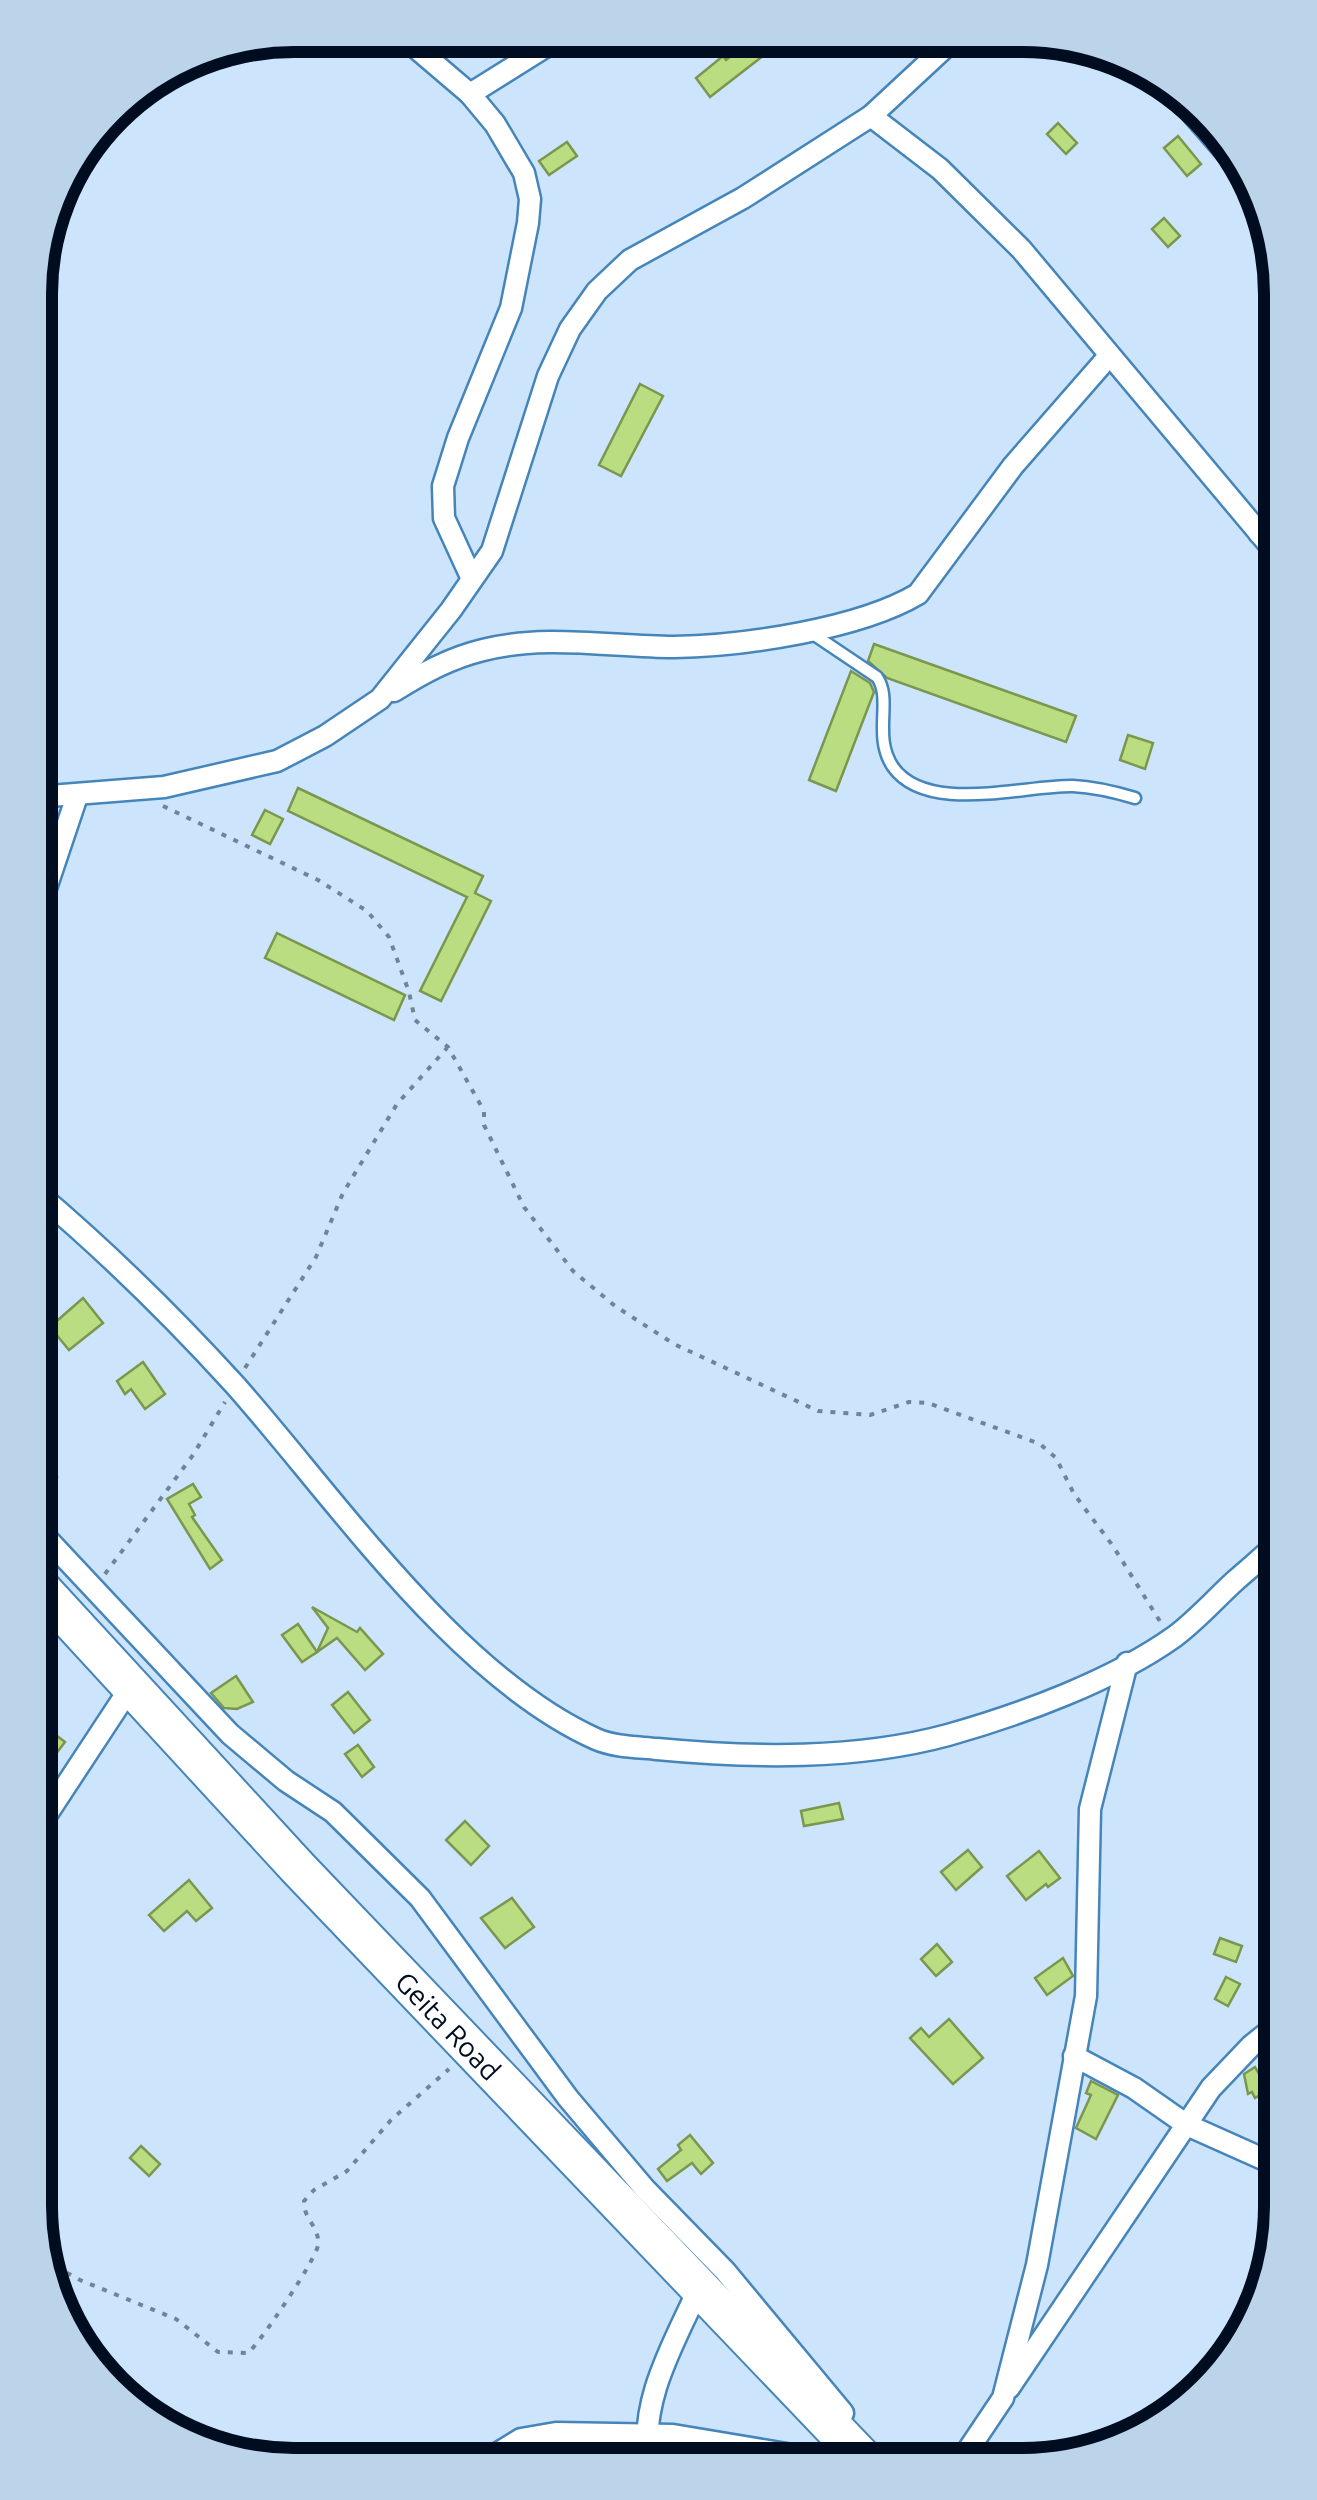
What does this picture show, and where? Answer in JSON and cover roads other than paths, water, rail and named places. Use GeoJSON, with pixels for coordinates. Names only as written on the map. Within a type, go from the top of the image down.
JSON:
{"type":"FeatureCollection","features":[{"type":"Feature","properties":{"kind":"highway","name":"Geita Road"},"geometry":{"type":"LineString","coordinates":[[52,1601],[470,2048],[853,2448]]}},
{"type":"Feature","properties":{"kind":"street"},"geometry":{"type":"LineString","coordinates":[[380,699],[492,551],[548,376],[570,329],[597,291],[630,260],[744,198],[872,116],[940,52]]}},
{"type":"Feature","properties":{"kind":"street"},"geometry":{"type":"LineString","coordinates":[[419,53],[470,94],[495,124],[524,173],[530,199],[511,308],[458,438],[443,486],[444,518],[472,579]]}},
{"type":"Feature","properties":{"kind":"street"},"geometry":{"type":"LineString","coordinates":[[470,94],[535,53]]}},
{"type":"Feature","properties":{"kind":"street"},"geometry":{"type":"LineString","coordinates":[[872,116],[978,203],[1264,538]]}},
{"type":"Feature","properties":{"kind":"street"},"geometry":{"type":"LineString","coordinates":[[52,797],[216,777],[277,761],[326,736],[436,665],[486,648],[562,642],[676,647],[808,630],[898,606],[918,594],[1013,466],[1110,356]]}},
{"type":"Feature","properties":{"kind":"street"},"geometry":{"type":"LineString","coordinates":[[1260,533],[1264,530]]}},
{"type":"Feature","properties":{"kind":"street"},"geometry":{"type":"LineString","coordinates":[[52,870],[77,796]]}},
{"type":"Feature","properties":{"kind":"street"},"geometry":{"type":"LineString","coordinates":[[52,1206],[102,1249],[235,1385],[372,1548],[441,1622],[500,1677],[558,1718],[600,1741],[693,1752],[822,1754],[924,1741],[998,1721],[1070,1693],[1171,1639],[1264,1555]]}},
{"type":"Feature","properties":{"kind":"street"},"geometry":{"type":"LineString","coordinates":[[52,1545],[230,1734],[286,1781],[332,1812],[420,1898],[568,2098],[645,2189],[725,2271],[872,2448]]}},
{"type":"Feature","properties":{"kind":"street"},"geometry":{"type":"LineString","coordinates":[[1003,2398],[1037,2265],[1086,1996],[1090,1808],[1127,1663]]}},
{"type":"Feature","properties":{"kind":"street"},"geometry":{"type":"LineString","coordinates":[[52,1806],[130,1688]]}},
{"type":"Feature","properties":{"kind":"street"},"geometry":{"type":"LineString","coordinates":[[969,2448],[1212,2088],[1264,2036]]}},
{"type":"Feature","properties":{"kind":"street"},"geometry":{"type":"LineString","coordinates":[[1074,2056],[1134,2088],[1187,2125],[1264,2159]]}},
{"type":"Feature","properties":{"kind":"street"},"geometry":{"type":"LineString","coordinates":[[646,2448],[664,2365],[700,2288]]}},
{"type":"Feature","properties":{"kind":"street"},"geometry":{"type":"LineString","coordinates":[[507,2448],[522,2439],[556,2433],[623,2448]]}},
{"type":"Feature","properties":{"kind":"lane"},"geometry":{"type":"LineString","coordinates":[[808,630],[882,685],[881,737],[894,769],[906,780],[927,790],[955,794],[1073,786],[1134,798]]}}]}
